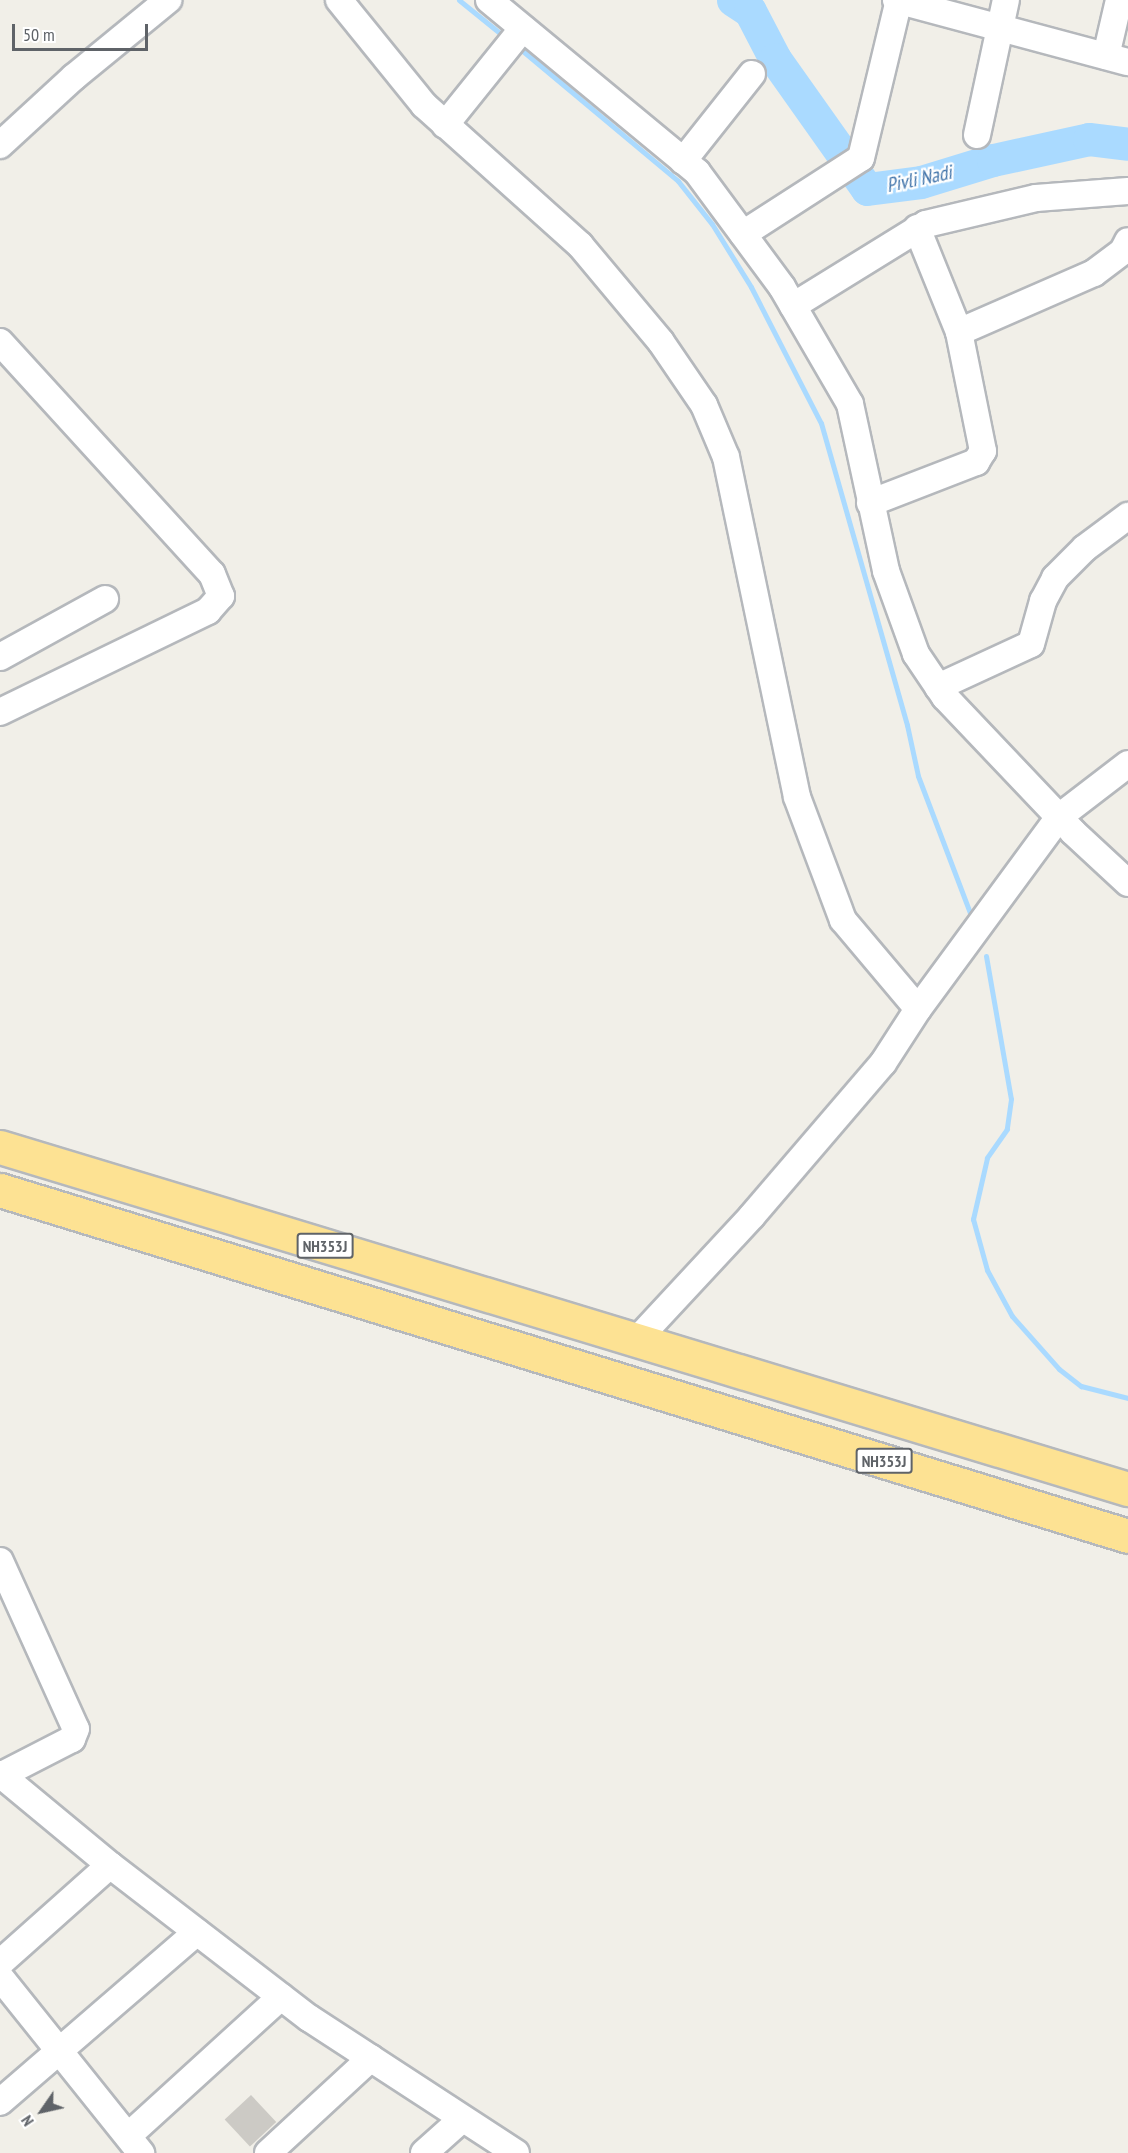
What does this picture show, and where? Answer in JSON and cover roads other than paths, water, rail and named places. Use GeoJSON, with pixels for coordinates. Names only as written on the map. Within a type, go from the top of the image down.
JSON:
{"type":"FeatureCollection","features":[{"type":"Feature","properties":{"kind":"highway","name":"NH353J"},"geometry":{"type":"LineString","coordinates":[[0,1147],[1128,1489]]}},
{"type":"Feature","properties":{"kind":"highway","name":"NH353J"},"geometry":{"type":"LineString","coordinates":[[0,1190],[1128,1536]]}},
{"type":"Feature","properties":{"kind":"street"},"geometry":{"type":"LineString","coordinates":[[0,145],[74,77],[168,0]]}},
{"type":"Feature","properties":{"kind":"street"},"geometry":{"type":"LineString","coordinates":[[339,0],[424,105],[580,245],[661,342],[704,405],[726,457],[797,797],[843,920],[918,1009]]}},
{"type":"Feature","properties":{"kind":"street"},"geometry":{"type":"LineString","coordinates":[[489,0],[697,172],[743,234],[793,306],[850,404],[886,571],[916,654],[938,687],[1059,818],[1126,876]]}},
{"type":"Feature","properties":{"kind":"street"},"geometry":{"type":"LineString","coordinates":[[743,234],[841,174],[861,158],[898,0],[1117,59],[1119,0]]}},
{"type":"Feature","properties":{"kind":"street"},"geometry":{"type":"LineString","coordinates":[[977,135],[1006,0]]}},
{"type":"Feature","properties":{"kind":"street"},"geometry":{"type":"LineString","coordinates":[[445,125],[523,28]]}},
{"type":"Feature","properties":{"kind":"street"},"geometry":{"type":"LineString","coordinates":[[684,161],[752,74]]}},
{"type":"Feature","properties":{"kind":"street"},"geometry":{"type":"LineString","coordinates":[[793,306],[917,228],[1036,198],[1128,190]]}},
{"type":"Feature","properties":{"kind":"street"},"geometry":{"type":"LineString","coordinates":[[870,503],[980,458],[982,442],[959,332],[917,228]]}},
{"type":"Feature","properties":{"kind":"street"},"geometry":{"type":"LineString","coordinates":[[959,332],[1094,273],[1123,251],[1128,241]]}},
{"type":"Feature","properties":{"kind":"street"},"geometry":{"type":"LineString","coordinates":[[0,342],[212,574],[221,596],[208,610],[0,712]]}},
{"type":"Feature","properties":{"kind":"street"},"geometry":{"type":"LineString","coordinates":[[938,687],[1031,644],[1043,601],[1055,578],[1085,548],[1128,516]]}},
{"type":"Feature","properties":{"kind":"street"},"geometry":{"type":"LineString","coordinates":[[0,657],[105,599]]}},
{"type":"Feature","properties":{"kind":"street"},"geometry":{"type":"LineString","coordinates":[[643,1343],[867,1081],[1059,818],[1128,764]]}},
{"type":"Feature","properties":{"kind":"street"},"geometry":{"type":"LineString","coordinates":[[0,1561],[76,1729],[72,1739],[1,1775],[110,1865],[281,1997],[516,2153]]}},
{"type":"Feature","properties":{"kind":"street"},"geometry":{"type":"LineString","coordinates":[[0,1963],[110,1865]]}},
{"type":"Feature","properties":{"kind":"street"},"geometry":{"type":"LineString","coordinates":[[0,2102],[197,1932]]}},
{"type":"Feature","properties":{"kind":"street"},"geometry":{"type":"LineString","coordinates":[[0,1977],[135,2144],[281,1997]]}},
{"type":"Feature","properties":{"kind":"street"},"geometry":{"type":"LineString","coordinates":[[268,2153],[371,2058]]}},
{"type":"Feature","properties":{"kind":"street"},"geometry":{"type":"LineString","coordinates":[[424,2153],[462,2119]]}},
{"type":"Feature","properties":{"kind":"waterway"},"geometry":{"type":"LineString","coordinates":[[459,0],[501,34]]}},
{"type":"Feature","properties":{"kind":"waterway","name":"Pivli Nadi"},"geometry":{"type":"LineString","coordinates":[[733,0],[750,11],[775,59],[867,189],[921,182],[993,160],[1089,139],[1128,144]]}},
{"type":"Feature","properties":{"kind":"waterway"},"geometry":{"type":"LineString","coordinates":[[518,47],[678,181],[712,224],[751,287],[821,423],[907,725],[918,776],[973,921]]}},
{"type":"Feature","properties":{"kind":"waterway"},"geometry":{"type":"LineString","coordinates":[[986,956],[1011,1099],[1007,1129],[987,1158],[973,1219],[987,1270],[1012,1316],[1059,1369],[1081,1386],[1128,1398]]}}]}
